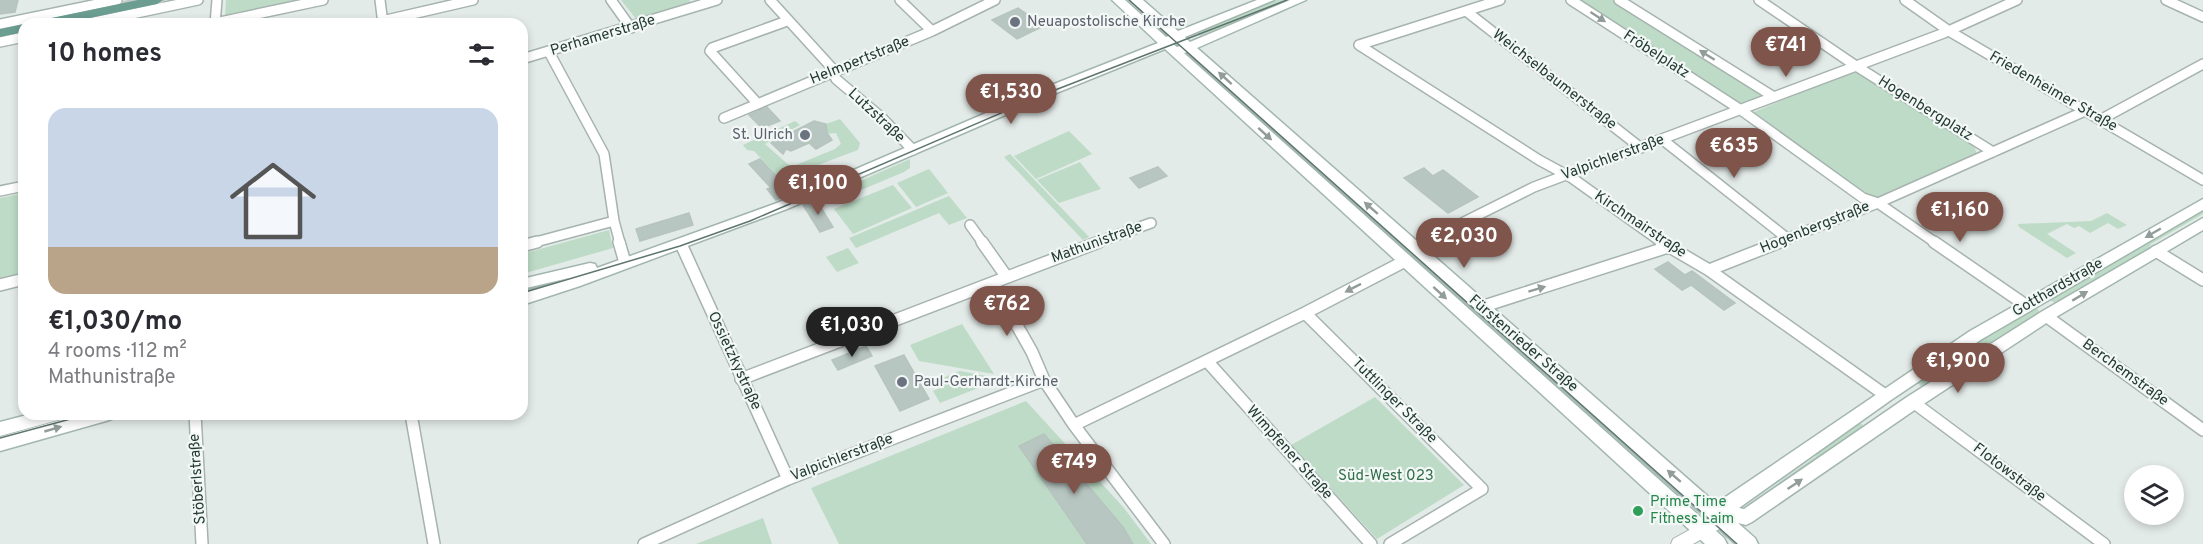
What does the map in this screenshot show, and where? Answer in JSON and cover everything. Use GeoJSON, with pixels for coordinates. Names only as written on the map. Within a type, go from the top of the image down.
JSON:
{"type":"FeatureCollection","features":[{"type":"Feature","properties":{"kind":"main road"},"geometry":{"type":"LineString","coordinates":[[71,18],[157,0]]}},
{"type":"Feature","properties":{"kind":"main road","name":"Fürstenrieder Straße"},"geometry":{"type":"LineString","coordinates":[[1118,0],[1421,245],[1481,306],[1725,516],[1749,544]]}},
{"type":"Feature","properties":{"kind":"main road","name":"Fürstenrieder Straße"},"geometry":{"type":"LineString","coordinates":[[1136,0],[1176,45],[1405,261],[1718,544]]}},
{"type":"Feature","properties":{"kind":"main road"},"geometry":{"type":"LineString","coordinates":[[1176,45],[1268,0]]}},
{"type":"Feature","properties":{"kind":"main road"},"geometry":{"type":"LineString","coordinates":[[528,297],[782,206],[1098,73],[1300,0]]}},
{"type":"Feature","properties":{"kind":"main road"},"geometry":{"type":"LineString","coordinates":[[0,33],[18,29]]}},
{"type":"Feature","properties":{"kind":"main road","name":"Gotthardstraße"},"geometry":{"type":"LineString","coordinates":[[2203,204],[1976,335],[1885,395],[1730,504],[1725,516],[1746,517],[1913,402],[2046,316],[2203,223]]}},
{"type":"Feature","properties":{"kind":"main road"},"geometry":{"type":"LineString","coordinates":[[528,283],[675,246]]}},
{"type":"Feature","properties":{"kind":"main road"},"geometry":{"type":"LineString","coordinates":[[1855,416],[1869,422],[1873,431]]}},
{"type":"Feature","properties":{"kind":"main road"},"geometry":{"type":"LineString","coordinates":[[0,429],[34,420]]}},
{"type":"Feature","properties":{"kind":"main road"},"geometry":{"type":"LineString","coordinates":[[0,444],[85,420]]}},
{"type":"Feature","properties":{"kind":"street"},"geometry":{"type":"LineString","coordinates":[[29,18],[117,0]]}},
{"type":"Feature","properties":{"kind":"street"},"geometry":{"type":"LineString","coordinates":[[113,18],[198,0]]}},
{"type":"Feature","properties":{"kind":"street"},"geometry":{"type":"LineString","coordinates":[[216,18],[217,0]]}},
{"type":"Feature","properties":{"kind":"street"},"geometry":{"type":"LineString","coordinates":[[242,18],[323,0]]}},
{"type":"Feature","properties":{"kind":"street"},"geometry":{"type":"LineString","coordinates":[[380,0],[382,18]]}},
{"type":"Feature","properties":{"kind":"street"},"geometry":{"type":"LineString","coordinates":[[399,18],[473,0]]}},
{"type":"Feature","properties":{"kind":"street"},"geometry":{"type":"LineString","coordinates":[[611,0],[631,28]]}},
{"type":"Feature","properties":{"kind":"street","name":"Perhamerstraße"},"geometry":{"type":"LineString","coordinates":[[528,58],[717,0]]}},
{"type":"Feature","properties":{"kind":"street","name":"Lutzstraße"},"geometry":{"type":"LineString","coordinates":[[770,0],[832,68],[836,79],[881,117],[913,150]]}},
{"type":"Feature","properties":{"kind":"street"},"geometry":{"type":"LineString","coordinates":[[900,0],[932,32]]}},
{"type":"Feature","properties":{"kind":"street","name":"Helmpertstraße"},"geometry":{"type":"LineString","coordinates":[[724,118],[932,32],[995,0]]}},
{"type":"Feature","properties":{"kind":"street"},"geometry":{"type":"LineString","coordinates":[[1466,11],[1500,0]]}},
{"type":"Feature","properties":{"kind":"street","name":"Fröbelplatz"},"geometry":{"type":"LineString","coordinates":[[1571,0],[1741,110]]}},
{"type":"Feature","properties":{"kind":"street","name":"Fröbelplatz"},"geometry":{"type":"LineString","coordinates":[[1619,0],[1774,97]]}},
{"type":"Feature","properties":{"kind":"street","name":"Hogenbergplatz"},"geometry":{"type":"LineString","coordinates":[[1759,0],[1856,66],[1993,152]]}},
{"type":"Feature","properties":{"kind":"street","name":"Friedenheimer Straße"},"geometry":{"type":"LineString","coordinates":[[1905,0],[1949,31],[2203,180]]}},
{"type":"Feature","properties":{"kind":"street","name":"Valpichlerstraße"},"geometry":{"type":"LineString","coordinates":[[1421,245],[1503,201],[1565,175],[1664,140],[1949,31],[2017,0]]}},
{"type":"Feature","properties":{"kind":"street"},"geometry":{"type":"LineString","coordinates":[[2166,0],[2203,16]]}},
{"type":"Feature","properties":{"kind":"street","name":"Kirchmairstraße"},"geometry":{"type":"LineString","coordinates":[[1466,11],[1359,45],[1573,178],[1668,247],[1709,270],[1885,395]]}},
{"type":"Feature","properties":{"kind":"street","name":"Weichselbaumerstraße"},"geometry":{"type":"LineString","coordinates":[[1466,11],[1641,148]]}},
{"type":"Feature","properties":{"kind":"street"},"geometry":{"type":"LineString","coordinates":[[0,24],[18,20]]}},
{"type":"Feature","properties":{"kind":"street"},"geometry":{"type":"LineString","coordinates":[[758,104],[710,51],[712,48],[787,21]]}},
{"type":"Feature","properties":{"kind":"street"},"geometry":{"type":"LineString","coordinates":[[0,42],[18,38]]}},
{"type":"Feature","properties":{"kind":"street"},"geometry":{"type":"LineString","coordinates":[[549,52],[604,154],[614,221],[624,259]]}},
{"type":"Feature","properties":{"kind":"street"},"geometry":{"type":"LineString","coordinates":[[2100,120],[2203,64]]}},
{"type":"Feature","properties":{"kind":"street"},"geometry":{"type":"LineString","coordinates":[[1741,110],[1863,198],[1878,204],[2027,306]]}},
{"type":"Feature","properties":{"kind":"street","name":"Hogenbergstraße"},"geometry":{"type":"LineString","coordinates":[[1709,270],[1878,204],[2085,111]]}},
{"type":"Feature","properties":{"kind":"street"},"geometry":{"type":"LineString","coordinates":[[1664,140],[1788,239]]}},
{"type":"Feature","properties":{"kind":"street"},"geometry":{"type":"LineString","coordinates":[[0,191],[18,187]]}},
{"type":"Feature","properties":{"kind":"street"},"geometry":{"type":"LineString","coordinates":[[528,244],[614,221]]}},
{"type":"Feature","properties":{"kind":"street","name":"Mathunistraße"},"geometry":{"type":"LineString","coordinates":[[741,379],[993,283],[1006,276],[1151,223]]}},
{"type":"Feature","properties":{"kind":"street"},"geometry":{"type":"LineString","coordinates":[[970,225],[1006,276]]}},
{"type":"Feature","properties":{"kind":"street","name":"Ossietzkystraße"},"geometry":{"type":"LineString","coordinates":[[675,246],[788,478]]}},
{"type":"Feature","properties":{"kind":"street"},"geometry":{"type":"LineString","coordinates":[[1481,306],[1668,247]]}},
{"type":"Feature","properties":{"kind":"street"},"geometry":{"type":"LineString","coordinates":[[2156,251],[2203,280]]}},
{"type":"Feature","properties":{"kind":"street"},"geometry":{"type":"LineString","coordinates":[[1074,425],[1305,313],[1405,261]]}},
{"type":"Feature","properties":{"kind":"street"},"geometry":{"type":"LineString","coordinates":[[0,285],[18,280]]}},
{"type":"Feature","properties":{"kind":"street"},"geometry":{"type":"LineString","coordinates":[[993,283],[1032,352],[1044,380],[1074,425],[1164,544]]}},
{"type":"Feature","properties":{"kind":"street","name":"Tuttlinger Straße"},"geometry":{"type":"LineString","coordinates":[[1305,313],[1482,489],[1390,544]]}},
{"type":"Feature","properties":{"kind":"street","name":"Berchemstraße"},"geometry":{"type":"LineString","coordinates":[[2046,316],[2203,430]]}},
{"type":"Feature","properties":{"kind":"street","name":"Wimpfener Straße"},"geometry":{"type":"LineString","coordinates":[[1207,361],[1371,544]]}},
{"type":"Feature","properties":{"kind":"street","name":"Valpichlerstraße"},"geometry":{"type":"LineString","coordinates":[[644,544],[788,478],[1044,380]]}},
{"type":"Feature","properties":{"kind":"street","name":"Flotowstraße"},"geometry":{"type":"LineString","coordinates":[[1913,402],[2104,544]]}},
{"type":"Feature","properties":{"kind":"street","name":"Stöberlstraße"},"geometry":{"type":"LineString","coordinates":[[195,420],[202,544]]}},
{"type":"Feature","properties":{"kind":"street"},"geometry":{"type":"LineString","coordinates":[[412,420],[434,544]]}},
{"type":"Feature","properties":{"kind":"street","name":"Gotthardstraße"},"geometry":{"type":"LineString","coordinates":[[1679,544],[1725,516]]}},
{"type":"Feature","properties":{"kind":"green space"},"geometry":{"type":"Polygon","coordinates":[[[226,0],[311,0],[225,18],[226,0]]]}},
{"type":"Feature","properties":{"kind":"green space"},"geometry":{"type":"Polygon","coordinates":[[[621,0],[689,0],[692,3],[636,19],[621,0]]]}},
{"type":"Feature","properties":{"kind":"green space"},"geometry":{"type":"Polygon","coordinates":[[[1275,0],[1292,0],[1246,20],[1200,36],[1197,33],[1275,0]]]}},
{"type":"Feature","properties":{"kind":"green space"},"geometry":{"type":"Polygon","coordinates":[[[1577,0],[1613,0],[1765,95],[1740,105],[1577,0]]]}},
{"type":"Feature","properties":{"kind":"green space"},"geometry":{"type":"Polygon","coordinates":[[[1191,54],[1688,496],[1679,502],[1186,56],[1191,54]]]}},
{"type":"Feature","properties":{"kind":"green space"},"geometry":{"type":"Polygon","coordinates":[[[1851,72],[1862,74],[1974,146],[1977,154],[1881,197],[1869,196],[1754,116],[1754,112],[1851,72]]]}},
{"type":"Feature","properties":{"kind":"green space"},"geometry":{"type":"Polygon","coordinates":[[[840,119],[860,143],[858,150],[794,174],[807,187],[794,193],[754,151],[747,150],[743,145],[795,121],[800,125],[765,144],[791,167],[835,149],[841,144],[836,133],[822,132],[827,129],[826,124],[840,119]]]}},
{"type":"Feature","properties":{"kind":"green space"},"geometry":{"type":"Polygon","coordinates":[[[1069,131],[1092,154],[1036,179],[1014,156],[1069,131]]]}},
{"type":"Feature","properties":{"kind":"green space"},"geometry":{"type":"Polygon","coordinates":[[[1010,154],[1089,237],[1083,240],[1004,157],[1010,154]]]}},
{"type":"Feature","properties":{"kind":"green space"},"geometry":{"type":"Polygon","coordinates":[[[910,159],[910,168],[904,172],[854,193],[833,193],[910,159]]]}},
{"type":"Feature","properties":{"kind":"green space"},"geometry":{"type":"Polygon","coordinates":[[[1080,162],[1101,189],[1059,203],[1037,180],[1080,162]]]}},
{"type":"Feature","properties":{"kind":"green space"},"geometry":{"type":"Polygon","coordinates":[[[929,169],[948,193],[916,207],[897,183],[929,169]]]}},
{"type":"Feature","properties":{"kind":"green space"},"geometry":{"type":"Polygon","coordinates":[[[893,185],[912,208],[853,234],[834,209],[893,185]]]}},
{"type":"Feature","properties":{"kind":"green space"},"geometry":{"type":"Polygon","coordinates":[[[18,194],[18,276],[0,280],[0,198],[18,194]]]}},
{"type":"Feature","properties":{"kind":"green space"},"geometry":{"type":"Polygon","coordinates":[[[949,196],[967,218],[949,225],[939,213],[856,248],[849,238],[949,196]]]}},
{"type":"Feature","properties":{"kind":"green space"},"geometry":{"type":"Polygon","coordinates":[[[2203,210],[2203,214],[2151,244],[2149,249],[2056,304],[2049,299],[2203,210]]]}},
{"type":"Feature","properties":{"kind":"green space"},"geometry":{"type":"Polygon","coordinates":[[[2107,213],[2127,225],[2118,229],[2108,223],[2090,233],[2079,226],[2074,228],[2067,224],[2047,234],[2076,253],[2067,258],[2019,227],[2018,224],[2091,221],[2107,213]]]}},
{"type":"Feature","properties":{"kind":"green space"},"geometry":{"type":"Polygon","coordinates":[[[609,230],[613,248],[528,272],[528,252],[609,230]]]}},
{"type":"Feature","properties":{"kind":"green space"},"geometry":{"type":"Polygon","coordinates":[[[848,248],[859,263],[837,272],[826,257],[848,248]]]}},
{"type":"Feature","properties":{"kind":"green space"},"geometry":{"type":"Polygon","coordinates":[[[2033,308],[2037,308],[2040,313],[1922,387],[1916,381],[2033,308]]]}},
{"type":"Feature","properties":{"kind":"green space"},"geometry":{"type":"Polygon","coordinates":[[[962,324],[994,374],[919,361],[910,345],[962,324]]]}},
{"type":"Feature","properties":{"kind":"green space"},"geometry":{"type":"Polygon","coordinates":[[[960,371],[987,376],[991,383],[940,403],[933,391],[942,387],[938,380],[960,371]]]}},
{"type":"Feature","properties":{"kind":"green space","name":"Süd-West 023"},"geometry":{"type":"Polygon","coordinates":[[[1375,397],[1464,485],[1377,539],[1291,445],[1375,397]]]}},
{"type":"Feature","properties":{"kind":"green space"},"geometry":{"type":"Polygon","coordinates":[[[1026,401],[1124,508],[1151,544],[839,544],[811,488],[1026,401]]]}},
{"type":"Feature","properties":{"kind":"green space"},"geometry":{"type":"Polygon","coordinates":[[[1859,422],[1865,427],[1748,510],[1744,507],[1815,457],[1824,446],[1859,422]]]}},
{"type":"Feature","properties":{"kind":"green space"},"geometry":{"type":"Polygon","coordinates":[[[763,518],[772,544],[696,544],[763,518]]]}},
{"type":"Feature","properties":{"kind":"building"},"geometry":{"type":"Polygon","coordinates":[[[0,0],[18,0],[15,12],[0,14],[0,0]]]}},
{"type":"Feature","properties":{"kind":"building","name":"Neuapostolische Kirche"},"geometry":{"type":"Polygon","coordinates":[[[1018,8],[1044,26],[1017,39],[992,20],[1018,8]]]}},
{"type":"Feature","properties":{"kind":"building"},"geometry":{"type":"Polygon","coordinates":[[[767,107],[780,121],[762,128],[749,115],[767,107]]]}},
{"type":"Feature","properties":{"kind":"building","name":"St. Ulrich"},"geometry":{"type":"Polygon","coordinates":[[[814,121],[826,124],[827,133],[832,140],[816,149],[809,143],[791,151],[786,149],[783,154],[771,143],[814,121]]]}},
{"type":"Feature","properties":{"kind":"building"},"geometry":{"type":"Polygon","coordinates":[[[760,159],[793,193],[776,200],[767,189],[771,188],[749,164],[760,159]]]}},
{"type":"Feature","properties":{"kind":"building"},"geometry":{"type":"Polygon","coordinates":[[[1158,167],[1167,176],[1139,188],[1130,178],[1158,167]]]}},
{"type":"Feature","properties":{"kind":"building"},"geometry":{"type":"Polygon","coordinates":[[[1424,168],[1433,176],[1443,170],[1478,197],[1448,213],[1404,178],[1424,168]]]}},
{"type":"Feature","properties":{"kind":"building"},"geometry":{"type":"Polygon","coordinates":[[[817,201],[833,227],[820,232],[803,205],[817,201]]]}},
{"type":"Feature","properties":{"kind":"building"},"geometry":{"type":"Polygon","coordinates":[[[689,213],[693,225],[640,241],[636,229],[689,213]]]}},
{"type":"Feature","properties":{"kind":"building"},"geometry":{"type":"Polygon","coordinates":[[[1668,262],[1685,275],[1692,271],[1735,303],[1724,310],[1691,285],[1682,290],[1655,269],[1668,262]]]}},
{"type":"Feature","properties":{"kind":"building"},"geometry":{"type":"Polygon","coordinates":[[[866,346],[872,356],[838,370],[832,360],[866,346]]]}},
{"type":"Feature","properties":{"kind":"building","name":"Paul-Gerhardt-Kirche"},"geometry":{"type":"Polygon","coordinates":[[[904,355],[929,399],[900,411],[875,366],[904,355]]]}},
{"type":"Feature","properties":{"kind":"building"},"geometry":{"type":"Polygon","coordinates":[[[1044,434],[1123,527],[1133,544],[1087,544],[1019,446],[1044,434]]]}},
{"type":"Feature","properties":{"kind":"tram line"},"geometry":{"type":"LineString","coordinates":[[1129,0],[1177,43]]}},
{"type":"Feature","properties":{"kind":"tram line"},"geometry":{"type":"LineString","coordinates":[[1177,43],[1287,0]]}},
{"type":"Feature","properties":{"kind":"tram line"},"geometry":{"type":"LineString","coordinates":[[528,291],[680,246],[750,221],[1050,92],[1177,43]]}},
{"type":"Feature","properties":{"kind":"tram line"},"geometry":{"type":"LineString","coordinates":[[1177,43],[1737,544]]}},
{"type":"Feature","properties":{"kind":"tram line"},"geometry":{"type":"LineString","coordinates":[[0,438],[67,420]]}},
{"type":"Feature","properties":{"kind":"place","name":"Neuapostolische Kirche"},"geometry":{"type":"Point","coordinates":[1015,22]}},
{"type":"Feature","properties":{"kind":"place","name":"St. Ulrich"},"geometry":{"type":"Point","coordinates":[805,135]}},
{"type":"Feature","properties":{"kind":"place","name":"Paul-Gerhardt-Kirche"},"geometry":{"type":"Point","coordinates":[902,382]}},
{"type":"Feature","properties":{"kind":"place","name":"Prime Time Fitness Laim"},"geometry":{"type":"Point","coordinates":[1638,511]}}]}
